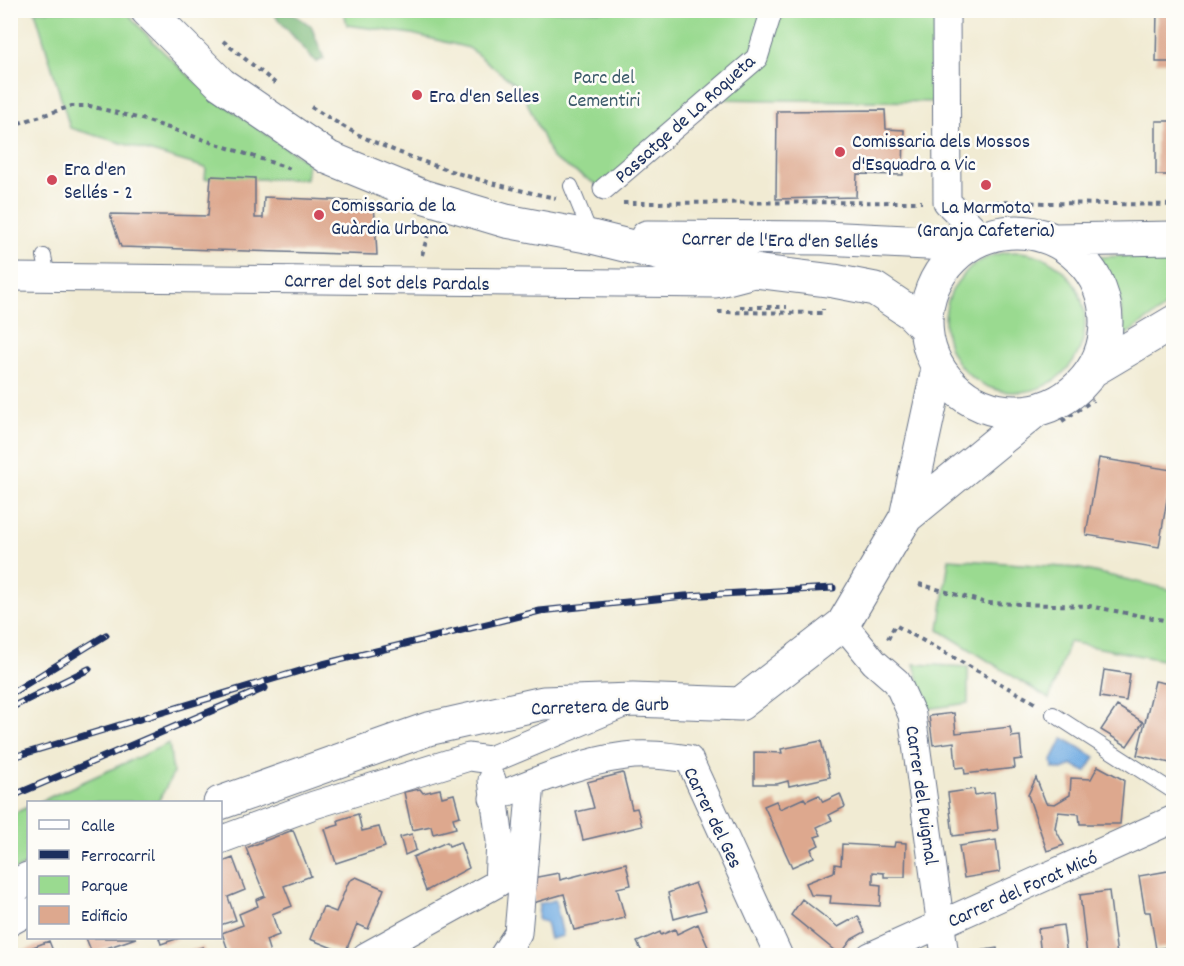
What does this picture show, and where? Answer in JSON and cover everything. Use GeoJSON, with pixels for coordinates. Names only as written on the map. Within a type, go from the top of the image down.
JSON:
{"type":"FeatureCollection","features":[{"type":"Feature","properties":{"kind":"street","name":"Carrer de l'Era d'en Sellés"},"geometry":{"type":"LineString","coordinates":[[147,10],[222,84],[329,158],[422,196],[506,222],[592,237],[685,260],[875,289],[911,313],[926,328]]}},
{"type":"Feature","properties":{"kind":"street","name":"Passatge de La Roqueta"},"geometry":{"type":"LineString","coordinates":[[603,189],[757,58],[772,10]]}},
{"type":"Feature","properties":{"kind":"street"},"geometry":{"type":"LineString","coordinates":[[946,10],[947,202],[976,241]]}},
{"type":"Feature","properties":{"kind":"street"},"geometry":{"type":"LineString","coordinates":[[1094,384],[1104,341],[1106,320],[1099,286],[1091,271],[1080,258],[1054,240],[1020,231],[1000,233],[976,241],[948,262],[934,284],[927,306],[926,328],[929,348],[939,369],[961,394],[977,404],[994,410],[1046,418],[1076,390],[1094,384],[1173,322]]}},
{"type":"Feature","properties":{"kind":"street","name":"Carrer de l'Era d'en Sellés"},"geometry":{"type":"LineString","coordinates":[[592,237],[976,241]]}},
{"type":"Feature","properties":{"kind":"street"},"geometry":{"type":"LineString","coordinates":[[1054,240],[1173,238]]}},
{"type":"Feature","properties":{"kind":"street","name":"Carrer del Sot dels Pardals"},"geometry":{"type":"LineString","coordinates":[[10,277],[46,266],[716,284],[762,272]]}},
{"type":"Feature","properties":{"kind":"street","name":"Carretera de Gurb"},"geometry":{"type":"LineString","coordinates":[[222,802],[428,729],[543,703],[633,700],[740,704],[843,624],[906,517],[939,369]]}},
{"type":"Feature","properties":{"kind":"street","name":"Carretera de Gurb"},"geometry":{"type":"LineString","coordinates":[[906,517],[1046,418]]}},
{"type":"Feature","properties":{"kind":"street","name":"Carrer del Puigmal"},"geometry":{"type":"LineString","coordinates":[[843,624],[874,663],[897,682],[912,715],[945,956]]}},
{"type":"Feature","properties":{"kind":"street"},"geometry":{"type":"LineString","coordinates":[[222,839],[314,805],[470,757],[490,760],[633,700]]}},
{"type":"Feature","properties":{"kind":"street","name":"Carrer del Ges"},"geometry":{"type":"LineString","coordinates":[[493,798],[577,766],[626,755],[658,755],[689,759],[779,956]]}},
{"type":"Feature","properties":{"kind":"street"},"geometry":{"type":"LineString","coordinates":[[366,956],[498,883],[500,841],[490,760]]}},
{"type":"Feature","properties":{"kind":"street"},"geometry":{"type":"LineString","coordinates":[[503,956],[518,933],[531,783]]}},
{"type":"Feature","properties":{"kind":"street","name":"Carrer del Forat Micó"},"geometry":{"type":"LineString","coordinates":[[870,956],[1173,819]]}},
{"type":"Feature","properties":{"kind":"street"},"geometry":{"type":"LineString","coordinates":[[10,889],[27,880]]}},
{"type":"Feature","properties":{"kind":"street"},"geometry":{"type":"LineString","coordinates":[[10,922],[27,913]]}},
{"type":"Feature","properties":{"kind":"lane"},"geometry":{"type":"LineString","coordinates":[[571,186],[592,237]]}},
{"type":"Feature","properties":{"kind":"lane"},"geometry":{"type":"LineString","coordinates":[[1053,714],[1173,792]]}},
{"type":"Feature","properties":{"kind":"path"},"geometry":{"type":"LineString","coordinates":[[216,35],[277,84]]}},
{"type":"Feature","properties":{"kind":"path"},"geometry":{"type":"LineString","coordinates":[[303,102],[361,136],[426,163],[526,192],[577,201],[1173,205]]}},
{"type":"Feature","properties":{"kind":"path"},"geometry":{"type":"LineString","coordinates":[[10,126],[72,106],[90,106],[167,127],[296,171]]}},
{"type":"Feature","properties":{"kind":"path"},"geometry":{"type":"LineString","coordinates":[[421,258],[432,220]]}},
{"type":"Feature","properties":{"kind":"path"},"geometry":{"type":"LineString","coordinates":[[1046,418],[1094,384]]}},
{"type":"Feature","properties":{"kind":"path"},"geometry":{"type":"LineString","coordinates":[[919,584],[986,603],[1089,606],[1173,622]]}},
{"type":"Feature","properties":{"kind":"path"},"geometry":{"type":"LineString","coordinates":[[895,625],[1053,714]]}},
{"type":"Feature","properties":{"kind":"green space"},"geometry":{"type":"Polygon","coordinates":[[[35,11],[126,11],[145,34],[188,75],[234,112],[308,162],[306,179],[205,179],[206,168],[70,128],[35,11]]]}},
{"type":"Feature","properties":{"kind":"green space"},"geometry":{"type":"Polygon","coordinates":[[[271,11],[289,11],[311,26],[324,59],[316,62],[271,11]]]}},
{"type":"Feature","properties":{"kind":"green space","name":"Parc del Cementiri"},"geometry":{"type":"Polygon","coordinates":[[[344,11],[946,11],[946,102],[709,99],[604,189],[552,158],[521,89],[469,48],[412,34],[347,25],[344,11]]]}},
{"type":"Feature","properties":{"kind":"green space"},"geometry":{"type":"Polygon","coordinates":[[[1015,252],[1042,257],[1065,272],[1080,295],[1085,322],[1080,349],[1065,372],[1042,387],[1015,392],[988,387],[965,372],[950,349],[945,322],[950,295],[965,272],[988,257],[1015,252]]]}},
{"type":"Feature","properties":{"kind":"green space"},"geometry":{"type":"Polygon","coordinates":[[[1173,254],[1173,302],[1124,336],[1120,300],[1099,257],[1173,254]]]}},
{"type":"Feature","properties":{"kind":"green space"},"geometry":{"type":"Polygon","coordinates":[[[949,559],[1077,568],[1173,590],[1173,662],[1069,642],[1049,699],[939,630],[949,559]]]}},
{"type":"Feature","properties":{"kind":"green space"},"geometry":{"type":"Polygon","coordinates":[[[914,664],[968,667],[968,703],[927,709],[914,664]]]}},
{"type":"Feature","properties":{"kind":"green space"},"geometry":{"type":"Polygon","coordinates":[[[169,743],[173,774],[159,801],[41,801],[169,743]]]}},
{"type":"Feature","properties":{"kind":"green space"},"geometry":{"type":"Polygon","coordinates":[[[27,807],[27,864],[10,872],[10,815],[27,807]]]}},
{"type":"Feature","properties":{"kind":"water"},"geometry":{"type":"Polygon","coordinates":[[[1063,738],[1095,757],[1086,772],[1072,765],[1063,770],[1053,768],[1052,760],[1063,738]]]}},
{"type":"Feature","properties":{"kind":"water"},"geometry":{"type":"Polygon","coordinates":[[[555,900],[563,936],[550,939],[546,922],[538,920],[539,904],[555,900]]]}},
{"type":"Feature","properties":{"kind":"building"},"geometry":{"type":"Polygon","coordinates":[[[1157,10],[1174,10],[1174,62],[1156,62],[1157,10]]]}},
{"type":"Feature","properties":{"kind":"building","name":"Comissaria dels Mossos d'Esquadra a Vic"},"geometry":{"type":"Polygon","coordinates":[[[885,110],[886,129],[904,130],[903,175],[857,174],[856,197],[776,199],[777,111],[885,110]]]}},
{"type":"Feature","properties":{"kind":"building"},"geometry":{"type":"Polygon","coordinates":[[[1156,121],[1174,121],[1174,175],[1156,175],[1156,121]]]}},
{"type":"Feature","properties":{"kind":"building","name":"Comissaria de la Guàrdia Urbana"},"geometry":{"type":"Polygon","coordinates":[[[211,176],[255,178],[255,218],[263,218],[264,197],[374,202],[377,255],[121,247],[110,214],[208,216],[211,176]]]}},
{"type":"Feature","properties":{"kind":"building"},"geometry":{"type":"Polygon","coordinates":[[[1099,458],[1172,470],[1159,547],[1086,535],[1099,458]]]}},
{"type":"Feature","properties":{"kind":"building"},"geometry":{"type":"Polygon","coordinates":[[[1104,670],[1130,674],[1126,701],[1100,697],[1104,670]]]}},
{"type":"Feature","properties":{"kind":"building"},"geometry":{"type":"Polygon","coordinates":[[[1155,681],[1174,685],[1174,764],[1137,755],[1155,681]]]}},
{"type":"Feature","properties":{"kind":"building"},"geometry":{"type":"Polygon","coordinates":[[[1117,706],[1143,722],[1127,746],[1101,730],[1117,706]]]}},
{"type":"Feature","properties":{"kind":"building"},"geometry":{"type":"Polygon","coordinates":[[[954,713],[956,733],[1010,727],[1012,737],[1020,736],[1022,759],[1014,760],[1015,768],[965,774],[964,767],[956,768],[954,742],[933,745],[929,716],[954,713]]]}},
{"type":"Feature","properties":{"kind":"building"},"geometry":{"type":"Polygon","coordinates":[[[821,741],[830,777],[789,786],[788,781],[777,784],[754,784],[754,752],[782,753],[781,749],[821,741]]]}},
{"type":"Feature","properties":{"kind":"building"},"geometry":{"type":"Polygon","coordinates":[[[1098,766],[1124,780],[1120,824],[1080,824],[1079,814],[1058,812],[1055,828],[1064,845],[1047,851],[1028,795],[1036,778],[1046,803],[1055,804],[1070,795],[1071,778],[1091,779],[1098,766]]]}},
{"type":"Feature","properties":{"kind":"building"},"geometry":{"type":"Polygon","coordinates":[[[623,773],[632,809],[637,808],[642,826],[583,840],[576,812],[594,808],[587,782],[623,773]]]}},
{"type":"Feature","properties":{"kind":"building"},"geometry":{"type":"Polygon","coordinates":[[[420,789],[423,793],[440,789],[442,797],[454,794],[460,816],[453,818],[456,828],[433,834],[431,826],[412,830],[404,792],[420,789]]]}},
{"type":"Feature","properties":{"kind":"building"},"geometry":{"type":"Polygon","coordinates":[[[974,789],[975,795],[994,792],[998,830],[953,836],[948,793],[974,789]]]}},
{"type":"Feature","properties":{"kind":"building"},"geometry":{"type":"Polygon","coordinates":[[[840,794],[845,807],[829,815],[832,820],[817,827],[821,835],[815,837],[819,845],[811,849],[814,857],[792,867],[764,806],[776,801],[780,809],[804,798],[806,801],[819,795],[823,802],[840,794]]]}},
{"type":"Feature","properties":{"kind":"building"},"geometry":{"type":"Polygon","coordinates":[[[358,814],[362,831],[379,827],[385,847],[336,863],[325,829],[339,825],[338,820],[358,814]]]}},
{"type":"Feature","properties":{"kind":"building"},"geometry":{"type":"Polygon","coordinates":[[[293,830],[311,876],[284,886],[292,906],[272,914],[279,935],[266,940],[271,956],[230,956],[222,933],[243,925],[239,914],[258,906],[256,900],[265,896],[246,848],[293,830]]]}},
{"type":"Feature","properties":{"kind":"building"},"geometry":{"type":"Polygon","coordinates":[[[412,834],[416,850],[405,855],[400,837],[412,834]]]}},
{"type":"Feature","properties":{"kind":"building"},"geometry":{"type":"Polygon","coordinates":[[[996,840],[1000,872],[964,878],[959,846],[996,840]]]}},
{"type":"Feature","properties":{"kind":"building"},"geometry":{"type":"Polygon","coordinates":[[[447,842],[449,846],[460,842],[469,868],[426,891],[413,857],[447,842]]]}},
{"type":"Feature","properties":{"kind":"building"},"geometry":{"type":"Polygon","coordinates":[[[895,842],[906,843],[905,877],[884,877],[884,873],[873,872],[873,884],[881,885],[880,906],[830,903],[831,896],[811,895],[806,883],[834,872],[835,864],[841,865],[842,844],[894,847],[895,842]]]}},
{"type":"Feature","properties":{"kind":"building"},"geometry":{"type":"Polygon","coordinates":[[[233,858],[245,890],[228,897],[236,920],[222,924],[222,862],[233,858]]]}},
{"type":"Feature","properties":{"kind":"building"},"geometry":{"type":"Polygon","coordinates":[[[626,863],[631,885],[617,888],[625,918],[574,930],[564,894],[533,903],[532,878],[559,873],[560,880],[626,863]]]}},
{"type":"Feature","properties":{"kind":"building"},"geometry":{"type":"Polygon","coordinates":[[[1174,870],[1174,946],[1156,949],[1150,912],[1145,912],[1139,876],[1174,870]]]}},
{"type":"Feature","properties":{"kind":"building"},"geometry":{"type":"Polygon","coordinates":[[[356,877],[384,889],[368,929],[357,924],[345,953],[310,939],[323,907],[336,912],[349,881],[356,877]]]}},
{"type":"Feature","properties":{"kind":"building"},"geometry":{"type":"Polygon","coordinates":[[[695,883],[706,910],[674,919],[668,893],[695,883]]]}},
{"type":"Feature","properties":{"kind":"building"},"geometry":{"type":"Polygon","coordinates":[[[1109,891],[1117,956],[1087,956],[1080,895],[1109,891]]]}},
{"type":"Feature","properties":{"kind":"building"},"geometry":{"type":"Polygon","coordinates":[[[802,899],[838,927],[858,916],[865,932],[852,939],[840,955],[791,915],[802,899]]]}},
{"type":"Feature","properties":{"kind":"building"},"geometry":{"type":"Polygon","coordinates":[[[698,924],[711,954],[707,956],[634,956],[642,952],[637,942],[660,932],[661,935],[675,929],[677,934],[698,924]]]}},
{"type":"Feature","properties":{"kind":"building"},"geometry":{"type":"Polygon","coordinates":[[[1063,925],[1067,956],[1041,956],[1038,929],[1063,925]]]}},
{"type":"Feature","properties":{"kind":"building"},"geometry":{"type":"Polygon","coordinates":[[[86,939],[133,939],[92,953],[86,939]]]}},
{"type":"Feature","properties":{"kind":"building"},"geometry":{"type":"Polygon","coordinates":[[[159,939],[176,939],[161,944],[159,939]]]}},
{"type":"Feature","properties":{"kind":"building"},"geometry":{"type":"Polygon","coordinates":[[[49,941],[55,956],[12,956],[12,955],[49,941]]]}},
{"type":"Feature","properties":{"kind":"building"},"geometry":{"type":"Polygon","coordinates":[[[203,947],[206,956],[175,956],[175,955],[203,947]]]}},
{"type":"Feature","properties":{"kind":"building"},"geometry":{"type":"Polygon","coordinates":[[[997,948],[998,956],[973,956],[973,952],[997,948]]]}},
{"type":"Feature","properties":{"kind":"railway"},"geometry":{"type":"LineString","coordinates":[[10,758],[323,664],[540,611],[685,596],[833,588]]}},
{"type":"Feature","properties":{"kind":"railway"},"geometry":{"type":"LineString","coordinates":[[10,694],[106,635]]}},
{"type":"Feature","properties":{"kind":"railway"},"geometry":{"type":"LineString","coordinates":[[10,708],[89,669]]}},
{"type":"Feature","properties":{"kind":"railway"},"geometry":{"type":"LineString","coordinates":[[10,797],[265,688]]}},
{"type":"Feature","properties":{"kind":"place","name":"Era d'en Selles"},"geometry":{"type":"Point","coordinates":[417,95]}},
{"type":"Feature","properties":{"kind":"place","name":"Comissaria dels Mossos d'Esquadra a Vic"},"geometry":{"type":"Point","coordinates":[840,152]}},
{"type":"Feature","properties":{"kind":"place","name":"Era d'en Sellés - 2"},"geometry":{"type":"Point","coordinates":[52,180]}},
{"type":"Feature","properties":{"kind":"place","name":"La Marmota (Granja Cafeteria)"},"geometry":{"type":"Point","coordinates":[986,185]}},
{"type":"Feature","properties":{"kind":"place","name":"Comissaria de la Guàrdia Urbana"},"geometry":{"type":"Point","coordinates":[319,215]}}]}
